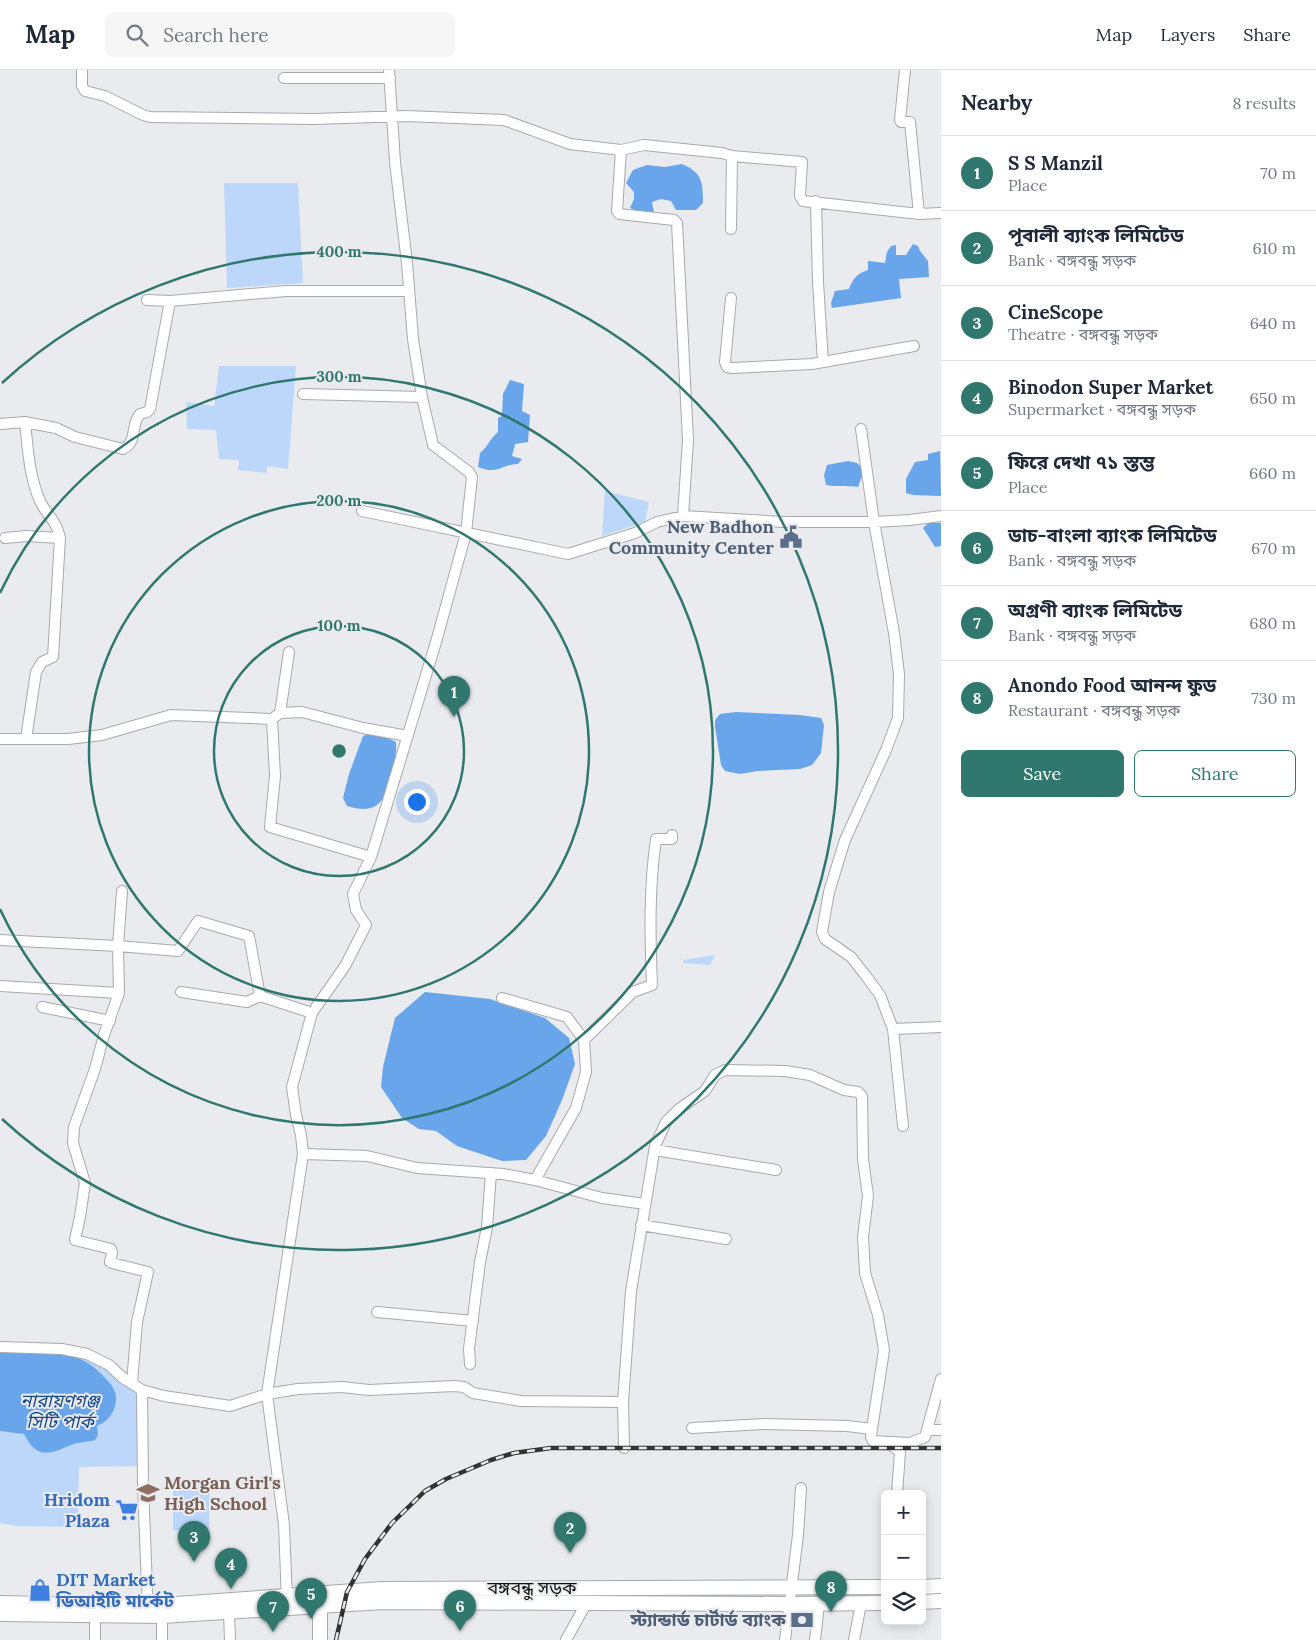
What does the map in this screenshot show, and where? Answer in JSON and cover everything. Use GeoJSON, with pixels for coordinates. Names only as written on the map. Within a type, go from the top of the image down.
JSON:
{"type":"FeatureCollection","features":[{"type":"Feature","properties":{"kind":"main road"},"geometry":{"type":"LineString","coordinates":[[926,1586],[941,1586]]}},
{"type":"Feature","properties":{"kind":"main road","name":"বঙ্গবন্ধু সড়ক"},"geometry":{"type":"LineString","coordinates":[[0,1614],[95,1616],[153,1613],[320,1600],[382,1589],[881,1587]]}},
{"type":"Feature","properties":{"kind":"main road","name":"বঙ্গবন্ধু সড়ক"},"geometry":{"type":"LineString","coordinates":[[320,1600],[382,1602],[881,1603]]}},
{"type":"Feature","properties":{"kind":"main road"},"geometry":{"type":"LineString","coordinates":[[320,1600],[320,1640]]}},
{"type":"Feature","properties":{"kind":"main road"},"geometry":{"type":"LineString","coordinates":[[926,1602],[941,1601]]}},
{"type":"Feature","properties":{"kind":"main road","name":"বঙ্গবন্ধু সড়ক"},"geometry":{"type":"LineString","coordinates":[[0,1603],[153,1613],[229,1612],[287,1603]]}},
{"type":"Feature","properties":{"kind":"street"},"geometry":{"type":"LineString","coordinates":[[82,70],[82,86],[85,92],[105,96],[143,116],[314,119],[392,116],[504,120],[570,144],[621,150],[644,145],[722,153],[732,156],[802,162],[801,200],[919,214],[941,213]]}},
{"type":"Feature","properties":{"kind":"street"},"geometry":{"type":"LineString","coordinates":[[905,70],[900,120],[901,122],[910,122],[919,214]]}},
{"type":"Feature","properties":{"kind":"street"},"geometry":{"type":"LineString","coordinates":[[284,78],[389,74],[395,162],[407,263],[408,291],[422,398],[432,443],[435,448],[469,472],[472,477],[466,533],[436,642],[371,857],[353,894],[356,910],[366,925],[345,966],[312,1012],[292,1087],[303,1154],[267,1394],[284,1525],[287,1603]]}},
{"type":"Feature","properties":{"kind":"street"},"geometry":{"type":"LineString","coordinates":[[621,150],[617,211],[619,214],[674,220],[677,223],[688,440],[683,516]]}},
{"type":"Feature","properties":{"kind":"street"},"geometry":{"type":"LineString","coordinates":[[730,229],[732,156]]}},
{"type":"Feature","properties":{"kind":"street"},"geometry":{"type":"LineString","coordinates":[[816,201],[818,282],[823,362]]}},
{"type":"Feature","properties":{"kind":"street"},"geometry":{"type":"LineString","coordinates":[[147,300],[170,301],[286,291],[408,291]]}},
{"type":"Feature","properties":{"kind":"street"},"geometry":{"type":"LineString","coordinates":[[731,298],[725,362],[727,367],[812,364],[914,346]]}},
{"type":"Feature","properties":{"kind":"street"},"geometry":{"type":"LineString","coordinates":[[0,424],[25,422],[56,428],[75,437],[123,449],[129,446],[135,419],[150,409],[170,301]]}},
{"type":"Feature","properties":{"kind":"street"},"geometry":{"type":"LineString","coordinates":[[303,394],[422,398]]}},
{"type":"Feature","properties":{"kind":"street"},"geometry":{"type":"LineString","coordinates":[[25,422],[29,465],[34,484],[40,503],[57,526],[60,538],[53,657],[42,662],[36,672],[26,740]]}},
{"type":"Feature","properties":{"kind":"street"},"geometry":{"type":"LineString","coordinates":[[861,429],[874,522],[894,633],[899,674],[898,718],[886,750],[845,840],[829,892],[822,932],[825,939],[851,957],[880,995],[893,1029],[903,1126]]}},
{"type":"Feature","properties":{"kind":"street"},"geometry":{"type":"LineString","coordinates":[[362,511],[568,554],[635,533],[657,522],[683,516],[783,522],[874,522],[941,516]]}},
{"type":"Feature","properties":{"kind":"street"},"geometry":{"type":"LineString","coordinates":[[5,538],[26,536],[60,538]]}},
{"type":"Feature","properties":{"kind":"street"},"geometry":{"type":"LineString","coordinates":[[289,652],[276,716],[275,776],[270,826],[371,857]]}},
{"type":"Feature","properties":{"kind":"street"},"geometry":{"type":"LineString","coordinates":[[0,738],[26,740],[102,735],[171,715],[276,716],[302,712],[363,728],[408,736]]}},
{"type":"Feature","properties":{"kind":"street"},"geometry":{"type":"LineString","coordinates":[[584,1040],[633,992],[652,985],[650,931],[653,860],[656,839],[672,839],[672,835]]}},
{"type":"Feature","properties":{"kind":"street"},"geometry":{"type":"LineString","coordinates":[[122,891],[118,946],[119,993],[74,1127],[73,1143],[85,1183],[75,1240],[111,1250],[110,1262],[112,1263],[148,1272],[137,1322],[132,1383]]}},
{"type":"Feature","properties":{"kind":"street"},"geometry":{"type":"LineString","coordinates":[[0,940],[178,951],[198,921],[249,936],[260,996]]}},
{"type":"Feature","properties":{"kind":"street"},"geometry":{"type":"LineString","coordinates":[[0,986],[119,993]]}},
{"type":"Feature","properties":{"kind":"street"},"geometry":{"type":"LineString","coordinates":[[181,992],[247,1002],[260,996],[312,1012]]}},
{"type":"Feature","properties":{"kind":"street"},"geometry":{"type":"LineString","coordinates":[[502,998],[567,1018],[584,1040],[586,1072],[576,1108],[535,1180]]}},
{"type":"Feature","properties":{"kind":"street"},"geometry":{"type":"LineString","coordinates":[[42,1007],[110,1021]]}},
{"type":"Feature","properties":{"kind":"street"},"geometry":{"type":"LineString","coordinates":[[893,1029],[941,1027]]}},
{"type":"Feature","properties":{"kind":"street"},"geometry":{"type":"LineString","coordinates":[[624,1448],[623,1402],[631,1291],[655,1150],[666,1122],[705,1091],[715,1075],[725,1070],[785,1071],[810,1075],[844,1090],[858,1092],[862,1096],[863,1159],[868,1196],[863,1237],[865,1273],[878,1316],[884,1350],[871,1437],[873,1440],[910,1443],[925,1437],[941,1380]]}},
{"type":"Feature","properties":{"kind":"street"},"geometry":{"type":"LineString","coordinates":[[655,1150],[776,1170]]}},
{"type":"Feature","properties":{"kind":"street"},"geometry":{"type":"LineString","coordinates":[[303,1154],[367,1156],[417,1168],[492,1173],[535,1180],[602,1198],[645,1204]]}},
{"type":"Feature","properties":{"kind":"street"},"geometry":{"type":"LineString","coordinates":[[470,1364],[469,1349],[480,1262],[487,1227],[492,1173]]}},
{"type":"Feature","properties":{"kind":"street"},"geometry":{"type":"LineString","coordinates":[[641,1225],[726,1239]]}},
{"type":"Feature","properties":{"kind":"street"},"geometry":{"type":"LineString","coordinates":[[377,1312],[474,1321]]}},
{"type":"Feature","properties":{"kind":"street"},"geometry":{"type":"LineString","coordinates":[[0,1347],[62,1349],[87,1354],[109,1365],[142,1390],[164,1396],[230,1406],[267,1394],[298,1389],[369,1390],[454,1386],[464,1387],[472,1393],[521,1401],[623,1402]]}},
{"type":"Feature","properties":{"kind":"street"},"geometry":{"type":"LineString","coordinates":[[142,1390],[143,1486],[153,1613],[162,1640]]}},
{"type":"Feature","properties":{"kind":"street"},"geometry":{"type":"LineString","coordinates":[[692,1428],[764,1424],[847,1426],[872,1429]]}},
{"type":"Feature","properties":{"kind":"street"},"geometry":{"type":"LineString","coordinates":[[926,1430],[941,1430]]}},
{"type":"Feature","properties":{"kind":"street"},"geometry":{"type":"LineString","coordinates":[[886,1442],[900,1452],[897,1490]]}},
{"type":"Feature","properties":{"kind":"street"},"geometry":{"type":"LineString","coordinates":[[784,1640],[798,1535],[801,1488]]}},
{"type":"Feature","properties":{"kind":"street"},"geometry":{"type":"LineString","coordinates":[[566,1640],[587,1602]]}},
{"type":"Feature","properties":{"kind":"street"},"geometry":{"type":"LineString","coordinates":[[815,1640],[819,1604]]}},
{"type":"Feature","properties":{"kind":"street"},"geometry":{"type":"LineString","coordinates":[[854,1640],[861,1604]]}},
{"type":"Feature","properties":{"kind":"street"},"geometry":{"type":"LineString","coordinates":[[229,1612],[230,1640]]}},
{"type":"Feature","properties":{"kind":"street"},"geometry":{"type":"LineString","coordinates":[[95,1616],[95,1640]]}},
{"type":"Feature","properties":{"kind":"green space"},"geometry":{"type":"Polygon","coordinates":[[[224,183],[298,183],[303,283],[227,288],[224,183]]]}},
{"type":"Feature","properties":{"kind":"green space"},"geometry":{"type":"Polygon","coordinates":[[[219,366],[296,366],[288,469],[267,466],[267,473],[238,470],[239,460],[219,459],[216,430],[187,429],[186,402],[214,406],[219,366]]]}},
{"type":"Feature","properties":{"kind":"green space"},"geometry":{"type":"Polygon","coordinates":[[[605,491],[649,502],[645,522],[602,536],[605,491]]]}},
{"type":"Feature","properties":{"kind":"green space"},"geometry":{"type":"Polygon","coordinates":[[[715,955],[710,965],[683,963],[684,960],[715,955]]]}},
{"type":"Feature","properties":{"kind":"green space","name":"নারায়ণগঞ্জ সিটি পার্ক"},"geometry":{"type":"Polygon","coordinates":[[[0,1348],[82,1355],[101,1365],[133,1388],[138,1397],[140,1466],[79,1467],[78,1527],[16,1526],[0,1523],[0,1348]]]}},
{"type":"Feature","properties":{"kind":"green space"},"geometry":{"type":"Polygon","coordinates":[[[173,1478],[210,1483],[209,1534],[173,1530],[173,1478]]]}},
{"type":"Feature","properties":{"kind":"water"},"geometry":{"type":"Polygon","coordinates":[[[682,164],[694,171],[702,183],[703,203],[696,210],[676,210],[671,201],[661,199],[652,202],[654,212],[640,212],[630,208],[634,199],[634,192],[626,183],[633,170],[647,165],[665,167],[682,164]]]}},
{"type":"Feature","properties":{"kind":"water"},"geometry":{"type":"Polygon","coordinates":[[[913,244],[918,246],[928,261],[929,277],[899,279],[901,298],[832,308],[831,303],[835,291],[849,289],[856,277],[868,270],[868,261],[885,263],[887,252],[891,246],[896,245],[896,255],[906,255],[913,244]]]}},
{"type":"Feature","properties":{"kind":"water"},"geometry":{"type":"Polygon","coordinates":[[[510,380],[524,384],[522,411],[530,415],[528,442],[515,444],[512,456],[522,459],[518,464],[495,470],[478,467],[480,453],[498,432],[498,418],[502,416],[503,394],[510,380]]]}},
{"type":"Feature","properties":{"kind":"water"},"geometry":{"type":"Polygon","coordinates":[[[940,441],[941,496],[906,493],[906,479],[915,462],[928,460],[928,454],[940,451],[940,441]]]}},
{"type":"Feature","properties":{"kind":"water"},"geometry":{"type":"Polygon","coordinates":[[[848,461],[857,463],[862,468],[862,476],[858,487],[826,485],[824,475],[827,465],[848,461]]]}},
{"type":"Feature","properties":{"kind":"water"},"geometry":{"type":"Polygon","coordinates":[[[928,523],[941,523],[941,546],[935,547],[923,528],[928,523]]]}},
{"type":"Feature","properties":{"kind":"water"},"geometry":{"type":"Polygon","coordinates":[[[736,712],[800,715],[821,718],[824,725],[821,753],[812,765],[800,769],[740,774],[725,771],[721,765],[715,720],[720,714],[736,712]]]}},
{"type":"Feature","properties":{"kind":"water"},"geometry":{"type":"Polygon","coordinates":[[[368,734],[381,735],[396,742],[396,754],[390,783],[383,798],[373,807],[358,809],[347,806],[343,798],[349,774],[363,736],[368,734]]]}},
{"type":"Feature","properties":{"kind":"water"},"geometry":{"type":"Polygon","coordinates":[[[425,992],[490,999],[545,1018],[569,1038],[575,1064],[546,1136],[526,1160],[502,1161],[457,1146],[436,1131],[419,1129],[402,1118],[381,1087],[383,1067],[395,1018],[425,992]]]}},
{"type":"Feature","properties":{"kind":"water"},"geometry":{"type":"Polygon","coordinates":[[[0,1350],[63,1354],[80,1359],[95,1368],[109,1382],[116,1395],[116,1400],[110,1416],[97,1426],[98,1435],[95,1440],[44,1453],[34,1448],[24,1434],[0,1431],[0,1350]]]}},
{"type":"Feature","properties":{"kind":"railway"},"geometry":{"type":"LineString","coordinates":[[336,1640],[347,1592],[365,1559],[392,1523],[425,1491],[446,1479],[491,1460],[514,1453],[551,1448],[941,1448]]}},
{"type":"Feature","properties":{"kind":"place","name":"New Badhon Community Center"},"geometry":{"type":"Point","coordinates":[791,537]}},
{"type":"Feature","properties":{"kind":"place","name":"S S Manzil"},"geometry":{"type":"Point","coordinates":[454,717]}},
{"type":"Feature","properties":{"kind":"place","name":"Morgan Girl's High School"},"geometry":{"type":"Point","coordinates":[148,1493]}},
{"type":"Feature","properties":{"kind":"place","name":"Hridom Plaza"},"geometry":{"type":"Point","coordinates":[127,1510]}},
{"type":"Feature","properties":{"kind":"place","name":"পূবালী ব্যাংক লিমিটেড"},"geometry":{"type":"Point","coordinates":[570,1553]}},
{"type":"Feature","properties":{"kind":"place","name":"CineScope"},"geometry":{"type":"Point","coordinates":[194,1562]}},
{"type":"Feature","properties":{"kind":"place","name":"Binodon Super Market"},"geometry":{"type":"Point","coordinates":[231,1589]}},
{"type":"Feature","properties":{"kind":"place","name":"DIT Market ডিআইটি মার্কেট"},"geometry":{"type":"Point","coordinates":[40,1590]}},
{"type":"Feature","properties":{"kind":"place","name":"Anondo Food আনন্দ ফুড"},"geometry":{"type":"Point","coordinates":[831,1612]}},
{"type":"Feature","properties":{"kind":"place","name":"ফিরে দেখা ৭১ স্তম্ভ"},"geometry":{"type":"Point","coordinates":[311,1619]}},
{"type":"Feature","properties":{"kind":"place","name":"স্ট্যান্ডার্ড চার্টার্ড ব্যাংক"},"geometry":{"type":"Point","coordinates":[802,1620]}},
{"type":"Feature","properties":{"kind":"place","name":"ডাচ-বাংলা ব্যাংক লিমিটেড"},"geometry":{"type":"Point","coordinates":[460,1631]}},
{"type":"Feature","properties":{"kind":"place","name":"অগ্রণী ব্যাংক লিমিটেড"},"geometry":{"type":"Point","coordinates":[273,1632]}}]}
